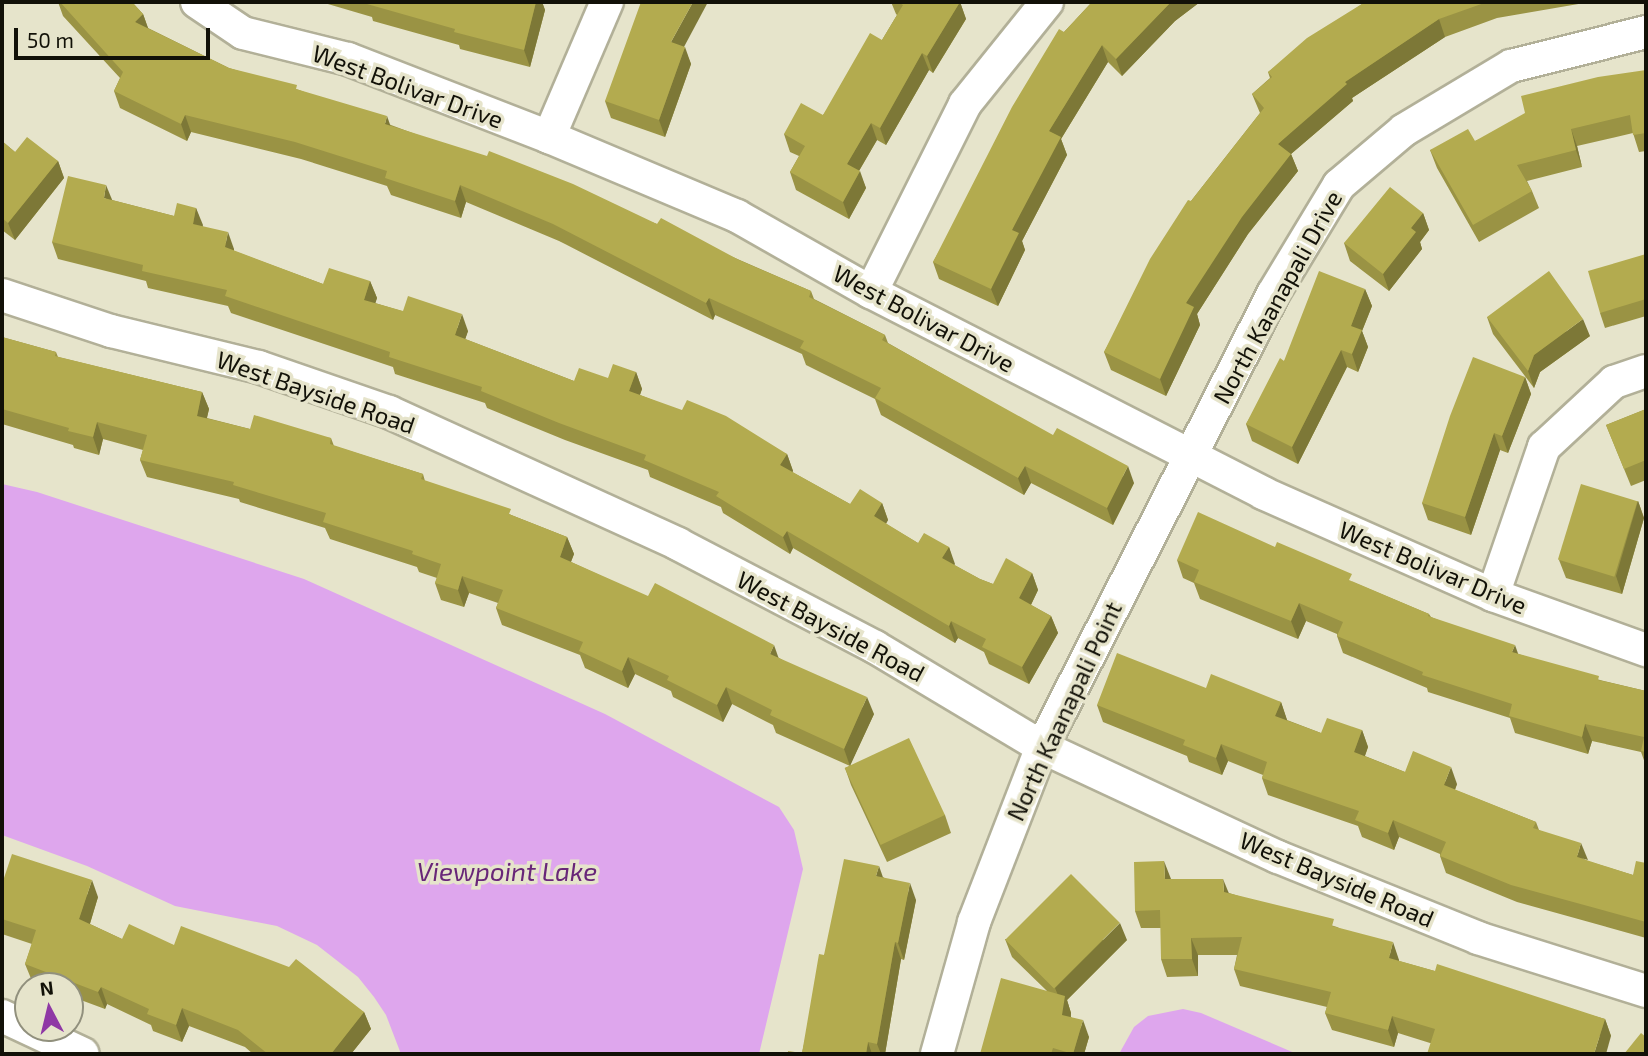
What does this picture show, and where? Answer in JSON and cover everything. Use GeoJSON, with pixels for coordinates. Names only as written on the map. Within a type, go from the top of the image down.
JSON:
{"type":"FeatureCollection","features":[{"type":"Feature","properties":{"kind":"street","name":"West Bolivar Drive"},"geometry":{"type":"LineString","coordinates":[[197,2],[243,33],[348,60],[549,137],[737,216],[871,292],[1189,458],[1396,554],[1493,595],[1646,650]]}},
{"type":"Feature","properties":{"kind":"street"},"geometry":{"type":"LineString","coordinates":[[549,137],[607,2]]}},
{"type":"Feature","properties":{"kind":"street"},"geometry":{"type":"LineString","coordinates":[[871,292],[965,104],[1047,2]]}},
{"type":"Feature","properties":{"kind":"street","name":"North Kaanapali Drive"},"geometry":{"type":"LineString","coordinates":[[1189,458],[1273,294],[1339,185],[1404,130],[1511,66],[1646,32]]}},
{"type":"Feature","properties":{"kind":"street","name":"West Bayside Road"},"geometry":{"type":"LineString","coordinates":[[2,295],[111,331],[259,367],[389,412],[678,544],[875,647],[1042,747],[1278,857],[1465,933],[1646,991]]}},
{"type":"Feature","properties":{"kind":"street"},"geometry":{"type":"LineString","coordinates":[[1493,595],[1544,447],[1615,382],[1646,371]]}},
{"type":"Feature","properties":{"kind":"street","name":"North Kaanapali Point"},"geometry":{"type":"LineString","coordinates":[[937,1054],[974,922],[1042,747],[1189,458]]}},
{"type":"Feature","properties":{"kind":"street"},"geometry":{"type":"LineString","coordinates":[[2,1017],[83,1054]]}},
{"type":"Feature","properties":{"kind":"water","name":"Viewpoint Lake"},"geometry":{"type":"Polygon","coordinates":[[[2,484],[37,492],[304,579],[605,714],[779,807],[794,830],[803,869],[759,1054],[401,1054],[386,1015],[374,997],[358,977],[317,945],[277,926],[175,906],[87,866],[2,835],[2,484]]]}},
{"type":"Feature","properties":{"kind":"water"},"geometry":{"type":"Polygon","coordinates":[[[1183,1009],[1201,1013],[1297,1054],[1119,1054],[1134,1027],[1148,1016],[1183,1009]]]}},
{"type":"Feature","properties":{"kind":"building"},"geometry":{"type":"Polygon","coordinates":[[[60,2],[132,2],[143,14],[135,22],[229,68],[297,85],[296,89],[387,116],[385,124],[487,156],[489,151],[573,184],[657,224],[661,218],[739,260],[811,291],[809,297],[885,335],[882,340],[1053,435],[1057,428],[1128,466],[1107,508],[1025,466],[1018,478],[875,398],[881,388],[800,348],[804,341],[709,298],[706,303],[553,224],[460,185],[455,201],[385,178],[387,171],[295,142],[185,115],[181,124],[114,91],[123,72],[60,2]]]}},
{"type":"Feature","properties":{"kind":"building"},"geometry":{"type":"Polygon","coordinates":[[[367,2],[536,2],[524,50],[454,32],[455,29],[367,2]]]}},
{"type":"Feature","properties":{"kind":"building"},"geometry":{"type":"Polygon","coordinates":[[[641,2],[693,2],[671,42],[685,47],[659,120],[605,101],[641,2]]]}},
{"type":"Feature","properties":{"kind":"building"},"geometry":{"type":"Polygon","coordinates":[[[898,2],[960,2],[927,56],[922,53],[880,128],[871,123],[847,164],[860,171],[843,202],[790,172],[805,146],[784,134],[801,103],[823,115],[870,33],[882,40],[903,5],[898,2]]]}},
{"type":"Feature","properties":{"kind":"building"},"geometry":{"type":"Polygon","coordinates":[[[1092,2],[1171,2],[1116,59],[1102,45],[1049,131],[1061,137],[1012,230],[1019,233],[991,289],[933,262],[1012,107],[1059,29],[1064,32],[1092,2]]]}},
{"type":"Feature","properties":{"kind":"building"},"geometry":{"type":"Polygon","coordinates":[[[1365,2],[1487,2],[1439,19],[1345,82],[1347,84],[1278,144],[1291,154],[1242,217],[1186,303],[1194,307],[1160,379],[1104,352],[1150,259],[1188,200],[1191,201],[1264,108],[1252,94],[1272,77],[1268,72],[1307,38],[1365,2]]]}},
{"type":"Feature","properties":{"kind":"building"},"geometry":{"type":"Polygon","coordinates":[[[1646,70],[1646,133],[1633,135],[1630,115],[1571,129],[1576,150],[1517,165],[1532,191],[1473,225],[1430,150],[1468,129],[1475,141],[1525,113],[1521,96],[1598,77],[1646,70]]]}},
{"type":"Feature","properties":{"kind":"building"},"geometry":{"type":"Polygon","coordinates":[[[27,137],[58,161],[8,223],[2,218],[2,141],[15,152],[27,137]]]}},
{"type":"Feature","properties":{"kind":"building"},"geometry":{"type":"Polygon","coordinates":[[[68,176],[106,185],[104,198],[174,216],[177,203],[196,208],[193,224],[228,232],[225,247],[323,284],[329,268],[370,281],[364,300],[403,311],[408,296],[462,314],[455,335],[574,381],[579,368],[608,378],[613,364],[636,372],[629,391],[682,410],[687,400],[726,416],[787,454],[780,465],[850,504],[860,489],[882,503],[874,516],[918,543],[924,533],[949,547],[942,558],[980,579],[993,584],[1006,558],[1032,573],[1019,598],[1051,616],[1022,667],[982,647],[986,639],[951,621],[949,626],[787,531],[783,537],[716,496],[719,492],[644,460],[646,455],[481,391],[482,387],[389,357],[390,352],[225,296],[227,290],[142,271],[143,265],[52,242],[68,176]]]}},
{"type":"Feature","properties":{"kind":"building"},"geometry":{"type":"Polygon","coordinates":[[[1390,187],[1423,213],[1411,228],[1416,232],[1383,274],[1344,243],[1390,187]]]}},
{"type":"Feature","properties":{"kind":"building"},"geometry":{"type":"Polygon","coordinates":[[[1646,254],[1646,299],[1600,313],[1588,271],[1646,254]]]}},
{"type":"Feature","properties":{"kind":"building"},"geometry":{"type":"Polygon","coordinates":[[[1319,271],[1365,289],[1351,326],[1362,330],[1352,354],[1341,350],[1292,447],[1246,424],[1280,358],[1284,361],[1319,271]]]}},
{"type":"Feature","properties":{"kind":"building"},"geometry":{"type":"Polygon","coordinates":[[[1549,271],[1583,319],[1534,355],[1528,371],[1487,317],[1549,271]]]}},
{"type":"Feature","properties":{"kind":"building"},"geometry":{"type":"Polygon","coordinates":[[[2,337],[56,352],[55,356],[202,392],[197,416],[250,429],[254,415],[331,438],[330,444],[423,474],[421,479],[511,509],[509,514],[567,537],[560,557],[648,596],[655,583],[774,645],[770,654],[867,697],[844,749],[770,715],[772,710],[726,687],[717,705],[667,680],[669,676],[628,657],[622,671],[579,651],[583,642],[496,608],[503,590],[462,576],[458,590],[435,583],[441,564],[412,554],[413,551],[323,522],[326,513],[233,485],[234,482],[140,460],[147,435],[97,422],[93,437],[2,409],[2,337]]]}},
{"type":"Feature","properties":{"kind":"building"},"geometry":{"type":"Polygon","coordinates":[[[1473,357],[1525,377],[1502,436],[1494,433],[1465,517],[1422,503],[1450,416],[1473,357]]]}},
{"type":"Feature","properties":{"kind":"building"},"geometry":{"type":"Polygon","coordinates":[[[1646,409],[1646,460],[1624,469],[1606,425],[1646,409]]]}},
{"type":"Feature","properties":{"kind":"building"},"geometry":{"type":"Polygon","coordinates":[[[1581,484],[1637,501],[1614,577],[1558,560],[1581,484]]]}},
{"type":"Feature","properties":{"kind":"building"},"geometry":{"type":"Polygon","coordinates":[[[1198,512],[1275,547],[1277,542],[1352,574],[1349,580],[1429,614],[1428,616],[1515,645],[1512,652],[1599,676],[1598,680],[1646,691],[1646,752],[1641,751],[1644,737],[1585,724],[1582,737],[1509,716],[1512,704],[1422,675],[1423,672],[1337,636],[1343,622],[1299,603],[1291,621],[1194,582],[1199,570],[1177,560],[1198,512]]]}},
{"type":"Feature","properties":{"kind":"building"},"geometry":{"type":"Polygon","coordinates":[[[1117,653],[1206,688],[1211,674],[1281,702],[1275,716],[1321,733],[1327,718],[1362,730],[1354,752],[1405,772],[1413,751],[1451,767],[1444,785],[1536,822],[1533,828],[1581,843],[1577,857],[1633,875],[1636,861],[1646,863],[1646,922],[1511,885],[1440,856],[1446,842],[1393,820],[1388,833],[1355,820],[1359,811],[1262,778],[1267,762],[1221,744],[1216,758],[1183,745],[1185,740],[1097,705],[1117,653]]]}},
{"type":"Feature","properties":{"kind":"building"},"geometry":{"type":"Polygon","coordinates":[[[909,738],[945,815],[881,845],[845,768],[909,738]]]}},
{"type":"Feature","properties":{"kind":"building"},"geometry":{"type":"Polygon","coordinates":[[[12,854],[92,880],[79,919],[122,939],[129,924],[174,945],[181,926],[289,967],[296,959],[364,1012],[331,1054],[268,1054],[238,1030],[182,1008],[176,1025],[147,1014],[149,1009],[101,987],[98,992],[84,987],[84,972],[46,972],[25,964],[36,930],[2,919],[3,881],[12,854]]]}},
{"type":"Feature","properties":{"kind":"building"},"geometry":{"type":"Polygon","coordinates":[[[844,859],[879,866],[876,876],[910,883],[898,943],[895,942],[877,1044],[868,1042],[866,1054],[788,1054],[788,1051],[802,1053],[819,954],[824,955],[844,859]]]}},
{"type":"Feature","properties":{"kind":"building"},"geometry":{"type":"Polygon","coordinates":[[[1164,861],[1165,879],[1223,879],[1224,892],[1334,919],[1332,926],[1393,942],[1389,958],[1435,971],[1437,964],[1605,1019],[1594,1054],[1427,1054],[1435,1029],[1392,1016],[1388,1030],[1325,1013],[1331,992],[1234,969],[1242,937],[1191,938],[1192,959],[1161,959],[1160,910],[1135,911],[1134,862],[1164,861]]]}},
{"type":"Feature","properties":{"kind":"building"},"geometry":{"type":"Polygon","coordinates":[[[1071,874],[1120,923],[1054,989],[1005,940],[1071,874]]]}},
{"type":"Feature","properties":{"kind":"building"},"geometry":{"type":"Polygon","coordinates":[[[1001,978],[1065,996],[1062,1015],[1083,1020],[1073,1054],[1053,1048],[1051,1054],[980,1054],[1001,978]]]}},
{"type":"Feature","properties":{"kind":"building"},"geometry":{"type":"Polygon","coordinates":[[[1641,1033],[1646,1037],[1646,1054],[1624,1054],[1641,1033]]]}}]}
